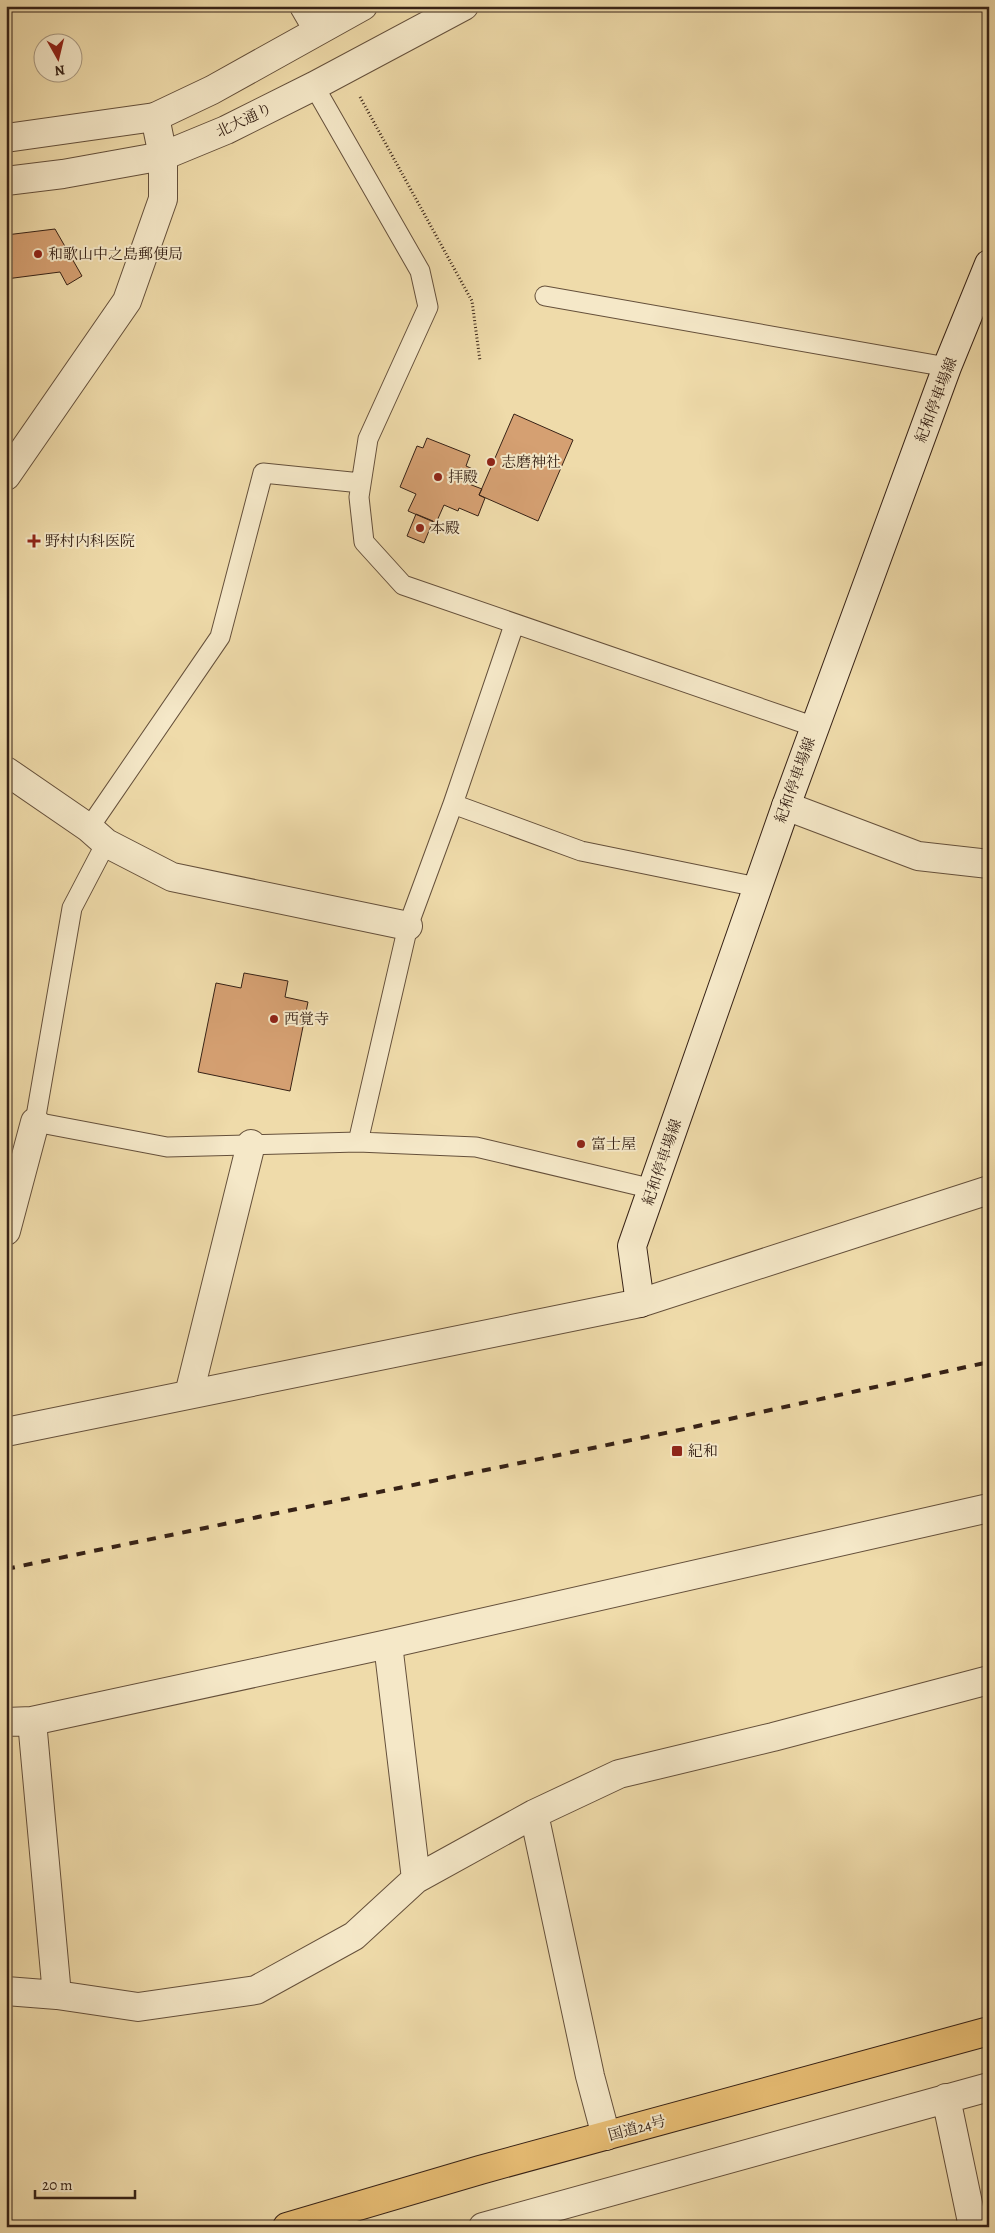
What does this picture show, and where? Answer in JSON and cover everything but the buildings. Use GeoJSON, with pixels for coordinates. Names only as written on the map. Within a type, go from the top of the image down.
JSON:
{"type":"FeatureCollection","features":[{"type":"Feature","properties":{"kind":"highway","name":"国道24号"},"geometry":{"type":"LineString","coordinates":[[287,2227],[480,2170],[989,2031]]}},
{"type":"Feature","properties":{"kind":"street"},"geometry":{"type":"LineString","coordinates":[[304,6],[318,30]]}},
{"type":"Feature","properties":{"kind":"street"},"geometry":{"type":"LineString","coordinates":[[6,138],[155,117],[212,90],[363,6]]}},
{"type":"Feature","properties":{"kind":"street","name":"北大通り"},"geometry":{"type":"LineString","coordinates":[[6,181],[63,174],[162,156],[226,130],[345,70],[464,6]]}},
{"type":"Feature","properties":{"kind":"street"},"geometry":{"type":"LineString","coordinates":[[6,476],[127,301],[164,199],[162,156],[155,117]]}},
{"type":"Feature","properties":{"kind":"street","name":"紀和停車場線"},"geometry":{"type":"LineString","coordinates":[[640,1303],[632,1246],[786,806],[947,367],[989,264]]}},
{"type":"Feature","properties":{"kind":"street"},"geometry":{"type":"LineString","coordinates":[[6,771],[98,836],[172,877],[408,926]]}},
{"type":"Feature","properties":{"kind":"street"},"geometry":{"type":"LineString","coordinates":[[786,806],[918,856],[989,864]]}},
{"type":"Feature","properties":{"kind":"street"},"geometry":{"type":"LineString","coordinates":[[6,1231],[35,1122]]}},
{"type":"Feature","properties":{"kind":"street"},"geometry":{"type":"LineString","coordinates":[[189,1394],[251,1144]]}},
{"type":"Feature","properties":{"kind":"street"},"geometry":{"type":"LineString","coordinates":[[6,1432],[640,1303],[989,1190]]}},
{"type":"Feature","properties":{"kind":"street"},"geometry":{"type":"LineString","coordinates":[[57,1995],[19,1721],[388,1644],[989,1508]]}},
{"type":"Feature","properties":{"kind":"street"},"geometry":{"type":"LineString","coordinates":[[388,1644],[416,1879]]}},
{"type":"Feature","properties":{"kind":"street"},"geometry":{"type":"LineString","coordinates":[[6,1991],[57,1995],[138,2007],[256,1990],[354,1936],[416,1879],[534,1814],[619,1774],[989,1680]]}},
{"type":"Feature","properties":{"kind":"street"},"geometry":{"type":"LineString","coordinates":[[534,1814],[590,2076],[606,2136]]}},
{"type":"Feature","properties":{"kind":"street"},"geometry":{"type":"LineString","coordinates":[[490,2226],[989,2087]]}},
{"type":"Feature","properties":{"kind":"street"},"geometry":{"type":"LineString","coordinates":[[946,2098],[973,2227]]}},
{"type":"Feature","properties":{"kind":"lane"},"geometry":{"type":"LineString","coordinates":[[314,86],[420,271],[428,307],[368,439],[358,497],[364,542],[402,585],[815,727]]}},
{"type":"Feature","properties":{"kind":"lane"},"geometry":{"type":"LineString","coordinates":[[545,296],[947,367]]}},
{"type":"Feature","properties":{"kind":"lane"},"geometry":{"type":"LineString","coordinates":[[361,483],[263,473],[220,637],[98,836],[72,908],[35,1122],[167,1147],[358,1142],[476,1147],[653,1189]]}},
{"type":"Feature","properties":{"kind":"lane"},"geometry":{"type":"LineString","coordinates":[[358,1142],[408,926],[453,804],[514,624]]}},
{"type":"Feature","properties":{"kind":"lane"},"geometry":{"type":"LineString","coordinates":[[453,804],[581,851],[757,887]]}},
{"type":"Feature","properties":{"kind":"path"},"geometry":{"type":"LineString","coordinates":[[345,70],[472,301],[480,361]]}},
{"type":"Feature","properties":{"kind":"railway"},"geometry":{"type":"LineString","coordinates":[[6,1569],[675,1431],[989,1362]]}},
{"type":"Feature","properties":{"kind":"place","name":"和歌山中之島郵便局"},"geometry":{"type":"Point","coordinates":[38,254]}},
{"type":"Feature","properties":{"kind":"place","name":"志磨神社"},"geometry":{"type":"Point","coordinates":[491,462]}},
{"type":"Feature","properties":{"kind":"place","name":"拝殿"},"geometry":{"type":"Point","coordinates":[438,477]}},
{"type":"Feature","properties":{"kind":"place","name":"本殿"},"geometry":{"type":"Point","coordinates":[420,528]}},
{"type":"Feature","properties":{"kind":"place","name":"野村内科医院"},"geometry":{"type":"Point","coordinates":[34,541]}},
{"type":"Feature","properties":{"kind":"place","name":"西覚寺"},"geometry":{"type":"Point","coordinates":[274,1019]}},
{"type":"Feature","properties":{"kind":"place","name":"富士屋"},"geometry":{"type":"Point","coordinates":[581,1144]}},
{"type":"Feature","properties":{"kind":"place","name":"紀和"},"geometry":{"type":"Point","coordinates":[677,1451]}}]}
